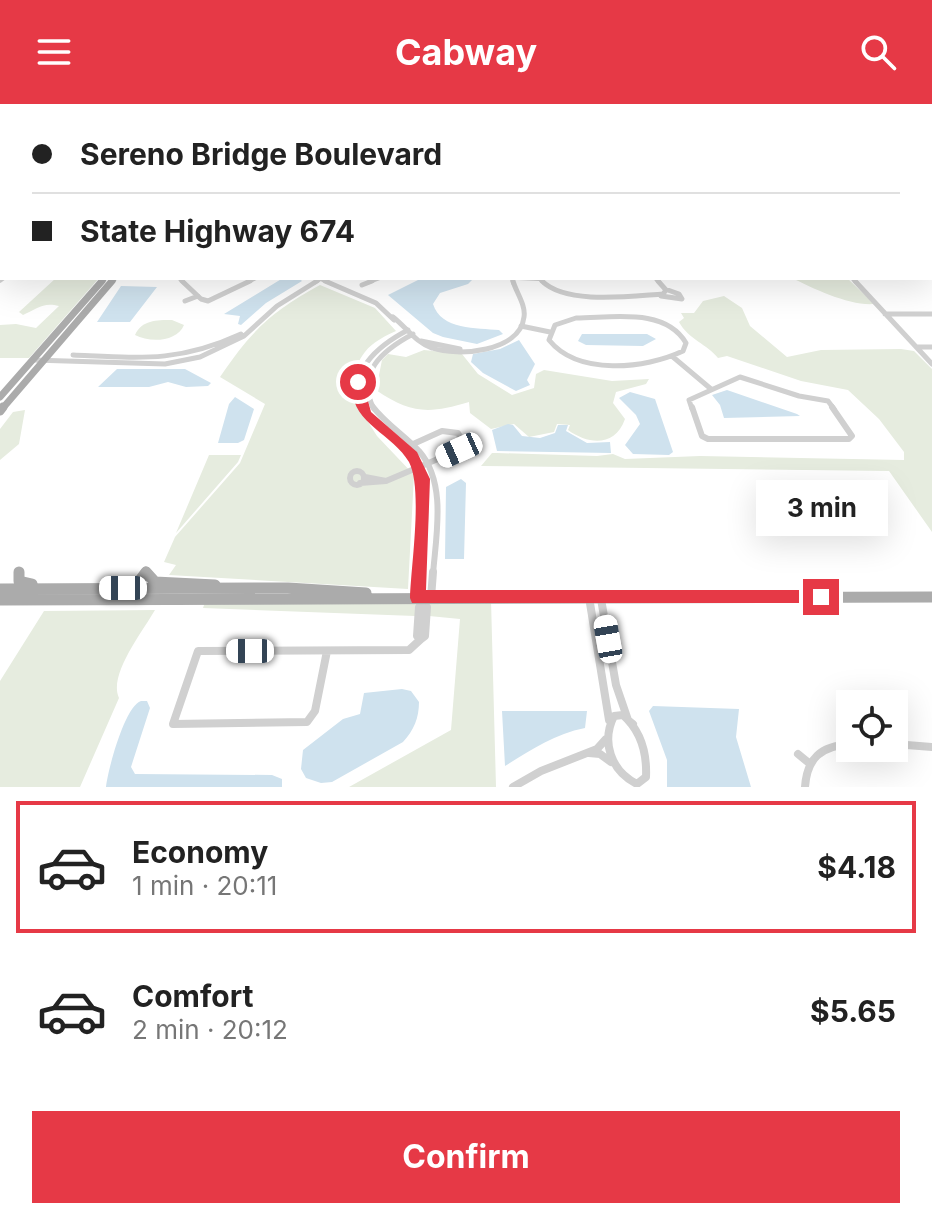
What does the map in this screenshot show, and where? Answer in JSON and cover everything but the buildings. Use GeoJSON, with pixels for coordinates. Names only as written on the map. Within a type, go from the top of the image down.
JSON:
{"type":"FeatureCollection","features":[{"type":"Feature","properties":{"kind":"main road"},"geometry":{"type":"LineString","coordinates":[[0,411],[103,280]]}},
{"type":"Feature","properties":{"kind":"main road"},"geometry":{"type":"LineString","coordinates":[[0,397],[113,280]]}},
{"type":"Feature","properties":{"kind":"main road"},"geometry":{"type":"LineString","coordinates":[[28,600],[47,595],[119,594],[146,571],[155,582],[206,583],[227,588]]}},
{"type":"Feature","properties":{"kind":"main road"},"geometry":{"type":"LineString","coordinates":[[0,588],[19,572],[21,583],[84,588]]}},
{"type":"Feature","properties":{"kind":"main road"},"geometry":{"type":"LineString","coordinates":[[0,588],[288,588],[422,599]]}},
{"type":"Feature","properties":{"kind":"main road"},"geometry":{"type":"LineString","coordinates":[[0,600],[932,597]]}},
{"type":"Feature","properties":{"kind":"street"},"geometry":{"type":"LineString","coordinates":[[181,280],[204,300],[217,299],[252,280]]}},
{"type":"Feature","properties":{"kind":"street"},"geometry":{"type":"LineString","coordinates":[[41,358],[99,364],[176,362],[214,352],[244,336],[277,306],[317,280]]}},
{"type":"Feature","properties":{"kind":"street"},"geometry":{"type":"LineString","coordinates":[[321,280],[376,303],[421,341],[463,350],[502,342],[521,326],[524,312],[513,288],[515,280]]}},
{"type":"Feature","properties":{"kind":"street"},"geometry":{"type":"LineString","coordinates":[[362,285],[375,280]]}},
{"type":"Feature","properties":{"kind":"street"},"geometry":{"type":"LineString","coordinates":[[540,280],[545,286],[564,294],[658,295],[682,299],[657,280]]}},
{"type":"Feature","properties":{"kind":"street"},"geometry":{"type":"LineString","coordinates":[[854,280],[932,364]]}},
{"type":"Feature","properties":{"kind":"street"},"geometry":{"type":"LineString","coordinates":[[658,295],[663,294],[665,289]]}},
{"type":"Feature","properties":{"kind":"street"},"geometry":{"type":"LineString","coordinates":[[185,301],[198,296]]}},
{"type":"Feature","properties":{"kind":"street"},"geometry":{"type":"LineString","coordinates":[[885,314],[932,314]]}},
{"type":"Feature","properties":{"kind":"street"},"geometry":{"type":"LineString","coordinates":[[649,318],[682,334],[685,347],[673,357],[651,363],[581,362],[557,353],[550,344],[550,332],[555,325],[569,319],[649,318]]}},
{"type":"Feature","properties":{"kind":"street"},"geometry":{"type":"LineString","coordinates":[[521,326],[550,332]]}},
{"type":"Feature","properties":{"kind":"street"},"geometry":{"type":"LineString","coordinates":[[409,333],[378,358],[371,368],[366,388],[379,416],[413,444],[428,463],[435,489],[422,599]]}},
{"type":"Feature","properties":{"kind":"street"},"geometry":{"type":"LineString","coordinates":[[327,651],[315,711],[307,722],[173,724],[198,651],[409,650],[425,636],[427,607],[422,599],[424,488],[419,467],[405,448],[367,415],[360,403],[358,382],[371,356],[409,333]]}},
{"type":"Feature","properties":{"kind":"street"},"geometry":{"type":"LineString","coordinates":[[917,347],[932,347]]}},
{"type":"Feature","properties":{"kind":"street"},"geometry":{"type":"LineString","coordinates":[[673,357],[711,389]]}},
{"type":"Feature","properties":{"kind":"street"},"geometry":{"type":"LineString","coordinates":[[740,377],[807,398],[824,400],[832,404],[852,436],[849,439],[708,439],[702,436],[689,405],[693,396],[711,389],[740,377]]}},
{"type":"Feature","properties":{"kind":"street"},"geometry":{"type":"LineString","coordinates":[[362,480],[386,481],[459,450],[462,437],[453,431],[442,431],[405,448]]}},
{"type":"Feature","properties":{"kind":"street"},"geometry":{"type":"LineString","coordinates":[[595,597],[619,697],[646,749],[649,787]]}},
{"type":"Feature","properties":{"kind":"street"},"geometry":{"type":"LineString","coordinates":[[595,597],[609,712],[609,751],[616,767]]}},
{"type":"Feature","properties":{"kind":"street"},"geometry":{"type":"LineString","coordinates":[[513,787],[541,771],[599,748],[618,715],[633,724]]}},
{"type":"Feature","properties":{"kind":"street"},"geometry":{"type":"LineString","coordinates":[[805,787],[809,763],[826,746],[836,745]]}},
{"type":"Feature","properties":{"kind":"street"},"geometry":{"type":"LineString","coordinates":[[908,745],[932,747]]}},
{"type":"Feature","properties":{"kind":"street"},"geometry":{"type":"LineString","coordinates":[[585,753],[603,756],[633,787]]}},
{"type":"Feature","properties":{"kind":"street"},"geometry":{"type":"LineString","coordinates":[[798,754],[809,763]]}},
{"type":"Feature","properties":{"kind":"street"},"geometry":{"type":"LineString","coordinates":[[625,779],[641,784],[647,772]]}},
{"type":"Feature","properties":{"kind":"shaded area"},"geometry":{"type":"Polygon","coordinates":[[[54,280],[97,280],[29,358],[0,358],[0,325],[36,328],[59,306],[44,306],[23,315],[19,312],[54,280]]]}},
{"type":"Feature","properties":{"kind":"shaded area"},"geometry":{"type":"Polygon","coordinates":[[[796,280],[849,280],[874,304],[843,300],[796,280]]]}},
{"type":"Feature","properties":{"kind":"shaded area"},"geometry":{"type":"Polygon","coordinates":[[[320,285],[375,308],[396,331],[375,342],[363,355],[355,372],[351,395],[377,436],[414,475],[408,589],[169,575],[176,565],[164,562],[175,537],[240,463],[265,404],[220,377],[264,324],[288,304],[320,285]]]}},
{"type":"Feature","properties":{"kind":"shaded area"},"geometry":{"type":"Polygon","coordinates":[[[724,296],[742,308],[750,326],[787,357],[821,350],[901,349],[914,351],[932,369],[932,532],[889,471],[481,466],[492,453],[613,454],[625,459],[700,456],[904,460],[904,452],[879,419],[848,390],[801,381],[727,356],[718,358],[683,328],[679,322],[684,318],[681,313],[694,313],[703,301],[724,296]]]}},
{"type":"Feature","properties":{"kind":"shaded area"},"geometry":{"type":"Polygon","coordinates":[[[172,320],[184,325],[169,338],[155,340],[135,335],[146,324],[172,320]]]}},
{"type":"Feature","properties":{"kind":"shaded area"},"geometry":{"type":"Polygon","coordinates":[[[424,350],[462,354],[478,374],[512,395],[534,388],[536,374],[544,370],[612,381],[649,379],[646,384],[616,392],[613,403],[625,419],[621,428],[608,439],[584,439],[568,430],[570,425],[557,424],[554,432],[529,437],[514,424],[491,429],[470,413],[469,402],[443,409],[421,410],[400,404],[376,390],[382,360],[388,354],[406,357],[424,350]]]}},
{"type":"Feature","properties":{"kind":"shaded area"},"geometry":{"type":"Polygon","coordinates":[[[25,410],[19,444],[0,460],[0,429],[13,412],[25,410]]]}},
{"type":"Feature","properties":{"kind":"shaded area"},"geometry":{"type":"Polygon","coordinates":[[[209,455],[241,455],[176,533],[209,455]]]}},
{"type":"Feature","properties":{"kind":"shaded area"},"geometry":{"type":"Polygon","coordinates":[[[491,600],[496,787],[349,787],[451,730],[460,619],[429,616],[426,602],[491,600]]]}},
{"type":"Feature","properties":{"kind":"shaded area"},"geometry":{"type":"Polygon","coordinates":[[[420,601],[415,616],[203,608],[205,602],[420,601]]]}},
{"type":"Feature","properties":{"kind":"shaded area"},"geometry":{"type":"Polygon","coordinates":[[[155,610],[122,666],[117,688],[119,698],[80,787],[0,787],[0,681],[44,611],[155,610]]]}},
{"type":"Feature","properties":{"kind":"water"},"geometry":{"type":"Polygon","coordinates":[[[280,280],[302,281],[266,303],[241,325],[238,324],[240,316],[224,314],[280,280]]]}},
{"type":"Feature","properties":{"kind":"water"},"geometry":{"type":"Polygon","coordinates":[[[418,280],[472,280],[440,293],[433,304],[437,312],[444,319],[461,326],[499,330],[503,334],[477,344],[443,337],[433,333],[388,295],[418,280]]]}},
{"type":"Feature","properties":{"kind":"water"},"geometry":{"type":"Polygon","coordinates":[[[121,286],[157,287],[130,322],[97,322],[121,286]]]}},
{"type":"Feature","properties":{"kind":"water"},"geometry":{"type":"Polygon","coordinates":[[[582,334],[647,334],[656,339],[643,346],[586,345],[578,341],[582,334]]]}},
{"type":"Feature","properties":{"kind":"water"},"geometry":{"type":"Polygon","coordinates":[[[519,340],[535,364],[527,380],[530,385],[516,391],[483,373],[471,362],[473,354],[500,349],[519,340]]]}},
{"type":"Feature","properties":{"kind":"water"},"geometry":{"type":"Polygon","coordinates":[[[117,369],[185,369],[211,383],[208,386],[186,387],[168,382],[149,387],[98,387],[117,369]]]}},
{"type":"Feature","properties":{"kind":"water"},"geometry":{"type":"Polygon","coordinates":[[[727,390],[800,416],[724,418],[720,405],[712,395],[727,390]]]}},
{"type":"Feature","properties":{"kind":"water"},"geometry":{"type":"Polygon","coordinates":[[[630,392],[655,399],[673,452],[669,455],[633,454],[625,445],[640,424],[636,415],[619,398],[630,392]]]}},
{"type":"Feature","properties":{"kind":"water"},"geometry":{"type":"Polygon","coordinates":[[[235,397],[254,409],[244,440],[218,443],[229,404],[235,397]]]}},
{"type":"Feature","properties":{"kind":"water"},"geometry":{"type":"Polygon","coordinates":[[[513,425],[522,436],[540,438],[555,433],[558,425],[568,425],[566,431],[587,443],[610,442],[611,453],[497,451],[492,430],[513,425]]]}},
{"type":"Feature","properties":{"kind":"water"},"geometry":{"type":"Polygon","coordinates":[[[461,479],[466,483],[464,559],[445,559],[446,487],[461,479]]]}},
{"type":"Feature","properties":{"kind":"water"},"geometry":{"type":"Polygon","coordinates":[[[411,691],[419,702],[415,724],[403,742],[332,782],[321,783],[306,778],[301,769],[303,750],[343,719],[360,714],[364,693],[411,691]]]}},
{"type":"Feature","properties":{"kind":"water"},"geometry":{"type":"Polygon","coordinates":[[[147,701],[150,708],[131,767],[135,774],[272,775],[282,779],[282,787],[106,787],[123,726],[135,705],[147,701]]]}},
{"type":"Feature","properties":{"kind":"water"},"geometry":{"type":"Polygon","coordinates":[[[653,706],[739,709],[736,737],[751,787],[667,787],[667,760],[649,711],[653,706]]]}},
{"type":"Feature","properties":{"kind":"water"},"geometry":{"type":"Polygon","coordinates":[[[502,711],[587,711],[585,728],[553,738],[505,766],[502,711]]]}},
{"type":"Feature","properties":{"kind":"route"},"geometry":{"type":"LineString","coordinates":[[358,382],[360,403],[367,415],[412,456],[423,479],[418,598],[821,597]]}}]}
